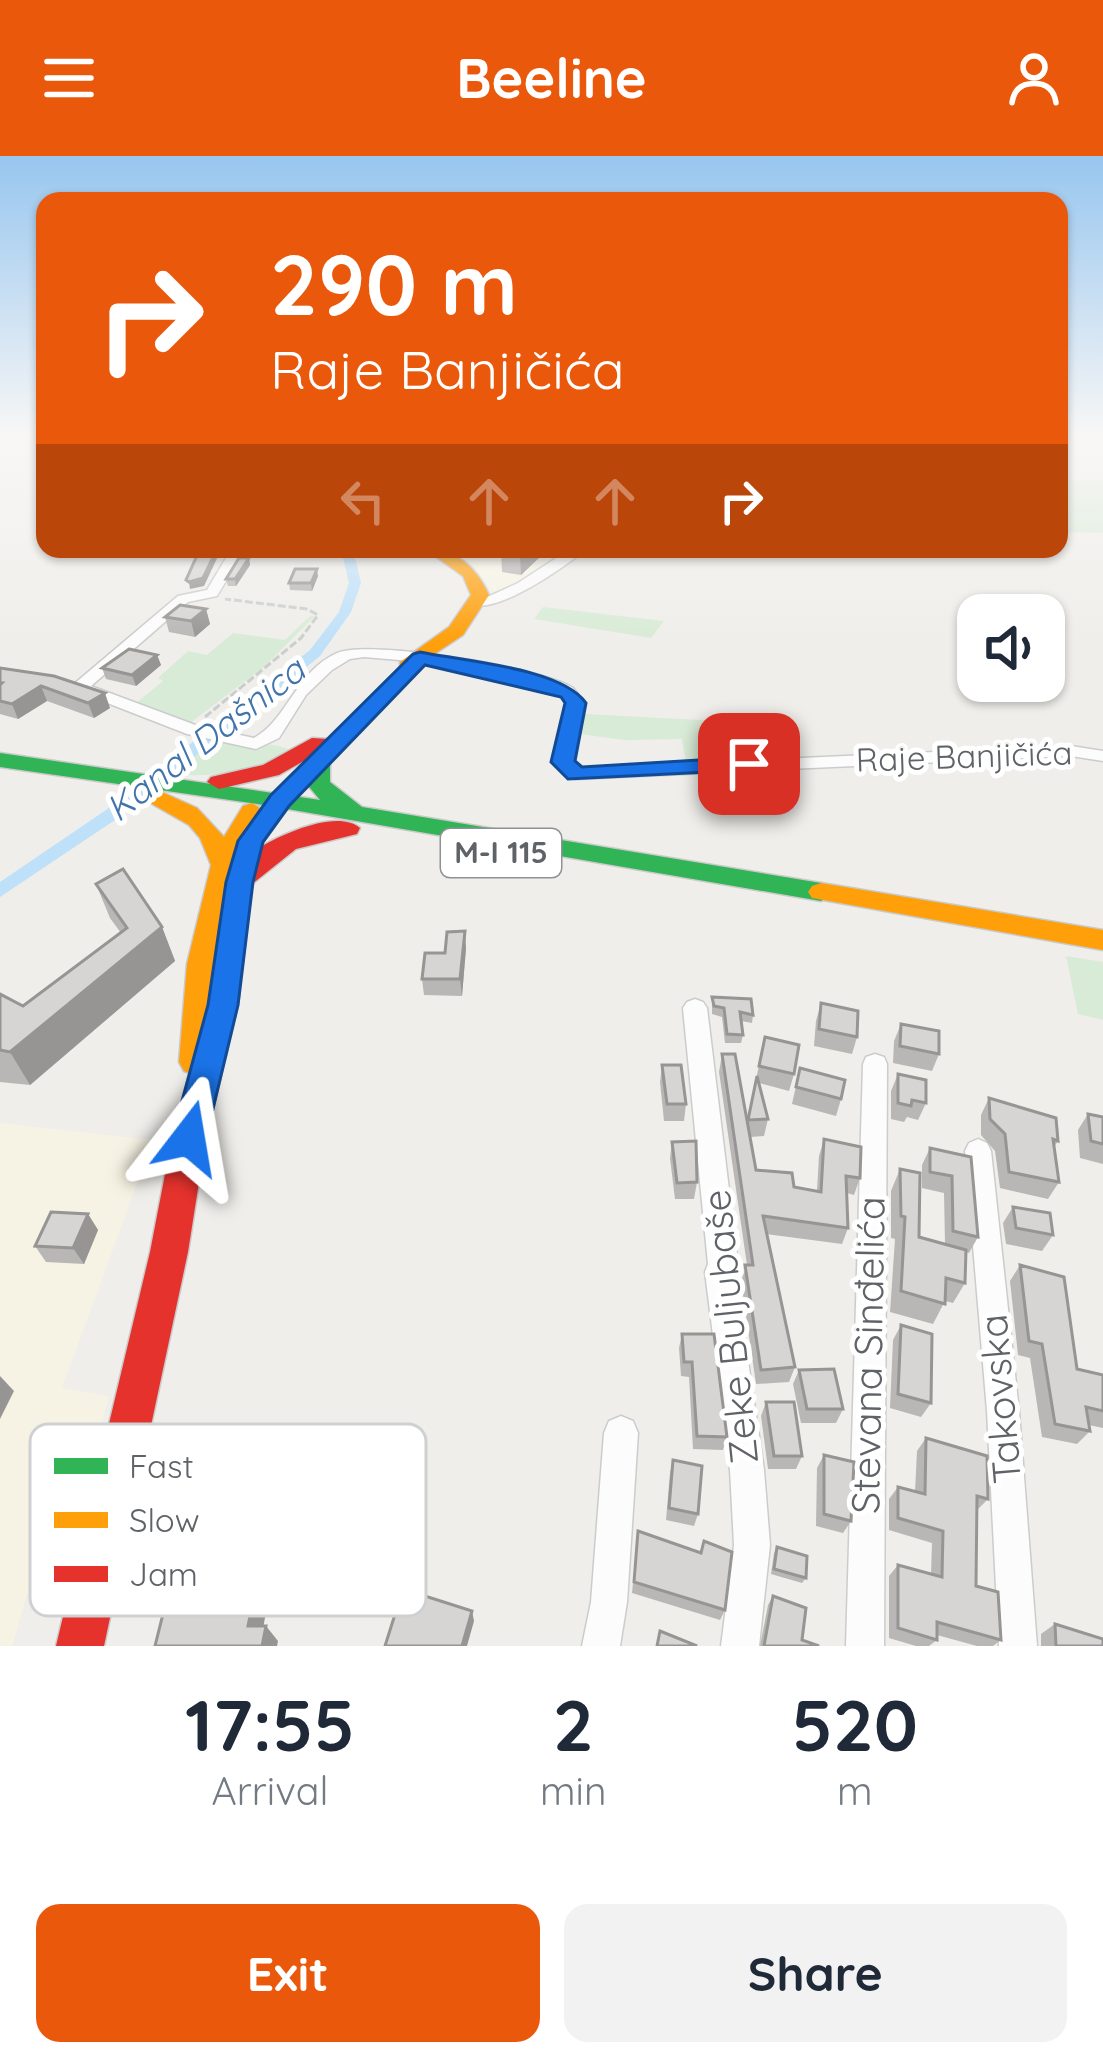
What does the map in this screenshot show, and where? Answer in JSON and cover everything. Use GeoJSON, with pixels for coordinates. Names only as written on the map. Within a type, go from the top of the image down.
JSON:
{"type":"FeatureCollection","features":[{"type":"Feature","properties":{"kind":"main road"},"geometry":{"type":"LineString","coordinates":[[131,1424],[170,1252],[189,1138],[200,997],[231,872],[266,806],[380,687],[467,621],[479,604],[482,592],[475,579],[446,558]]}},
{"type":"Feature","properties":{"kind":"main road"},"geometry":{"type":"LineString","coordinates":[[160,790],[242,779],[320,752]]}},
{"type":"Feature","properties":{"kind":"main road"},"geometry":{"type":"LineString","coordinates":[[320,752],[317,775],[324,791],[355,821]]}},
{"type":"Feature","properties":{"kind":"main road","name":"M-I 115"},"geometry":{"type":"LineString","coordinates":[[0,760],[112,783],[1103,940]]}},
{"type":"Feature","properties":{"kind":"main road","name":"M-I 115"},"geometry":{"type":"LineString","coordinates":[[0,774],[112,783]]}},
{"type":"Feature","properties":{"kind":"main road"},"geometry":{"type":"LineString","coordinates":[[160,790],[208,826],[231,872]]}},
{"type":"Feature","properties":{"kind":"main road"},"geometry":{"type":"LineString","coordinates":[[231,872],[286,838],[355,821]]}},
{"type":"Feature","properties":{"kind":"main road"},"geometry":{"type":"LineString","coordinates":[[80,1646],[87,1616]]}},
{"type":"Feature","properties":{"kind":"street"},"geometry":{"type":"LineString","coordinates":[[80,687],[183,599],[206,597],[233,558]]}},
{"type":"Feature","properties":{"kind":"street"},"geometry":{"type":"LineString","coordinates":[[479,604],[523,586],[565,558]]}},
{"type":"Feature","properties":{"kind":"street","name":"Raje Banjičića"},"geometry":{"type":"LineString","coordinates":[[192,729],[256,744],[272,739],[291,700],[348,654],[367,651],[529,680],[568,692],[576,703],[563,762],[576,774],[1098,754]]}},
{"type":"Feature","properties":{"kind":"street"},"geometry":{"type":"LineString","coordinates":[[60,682],[192,729]]}},
{"type":"Feature","properties":{"kind":"street","name":"Zeke Buljubaše"},"geometry":{"type":"LineString","coordinates":[[695,1008],[723,1264],[720,1272],[747,1470],[752,1545],[740,1646]]}},
{"type":"Feature","properties":{"kind":"street","name":"Stevana Sinđelića"},"geometry":{"type":"LineString","coordinates":[[865,1646],[868,1253],[875,1064]]}},
{"type":"Feature","properties":{"kind":"street","name":"Takovska"},"geometry":{"type":"LineString","coordinates":[[978,1151],[1003,1411],[1018,1646]]}},
{"type":"Feature","properties":{"kind":"street"},"geometry":{"type":"LineString","coordinates":[[601,1646],[609,1602],[621,1433]]}},
{"type":"Feature","properties":{"kind":"path"},"geometry":{"type":"LineString","coordinates":[[192,729],[301,638],[317,615],[307,609],[206,597]]}},
{"type":"Feature","properties":{"kind":"shaded area"},"geometry":{"type":"Polygon","coordinates":[[[460,558],[556,558],[502,593],[492,591],[474,566],[460,558]]]}},
{"type":"Feature","properties":{"kind":"shaded area"},"geometry":{"type":"Polygon","coordinates":[[[0,1123],[153,1140],[62,1388],[109,1396],[102,1424],[30,1424],[30,1584],[12,1646],[0,1646],[0,1123]]]}},
{"type":"Feature","properties":{"kind":"green space"},"geometry":{"type":"Polygon","coordinates":[[[1068,506],[1103,506],[1103,533],[1068,532],[1068,506]]]}},
{"type":"Feature","properties":{"kind":"green space"},"geometry":{"type":"Polygon","coordinates":[[[543,607],[664,621],[651,638],[534,619],[543,607]]]}},
{"type":"Feature","properties":{"kind":"green space"},"geometry":{"type":"Polygon","coordinates":[[[315,616],[265,666],[190,723],[135,704],[188,651],[207,655],[233,633],[285,640],[315,616]]]}},
{"type":"Feature","properties":{"kind":"green space"},"geometry":{"type":"Polygon","coordinates":[[[584,714],[739,722],[753,760],[686,762],[682,739],[625,740],[580,734],[584,714]]]}},
{"type":"Feature","properties":{"kind":"green space"},"geometry":{"type":"Polygon","coordinates":[[[215,738],[291,750],[232,772],[169,774],[215,738]]]}},
{"type":"Feature","properties":{"kind":"green space"},"geometry":{"type":"Polygon","coordinates":[[[1066,956],[1103,962],[1103,1020],[1078,1014],[1066,956]]]}},
{"type":"Feature","properties":{"kind":"building"},"geometry":{"type":"Polygon","coordinates":[[[196,558],[213,558],[203,578],[186,580],[196,558]]]}},
{"type":"Feature","properties":{"kind":"building"},"geometry":{"type":"Polygon","coordinates":[[[239,558],[249,558],[235,579],[226,579],[239,558]]]}},
{"type":"Feature","properties":{"kind":"building"},"geometry":{"type":"Polygon","coordinates":[[[295,569],[317,569],[311,583],[289,583],[295,569]]]}},
{"type":"Feature","properties":{"kind":"building"},"geometry":{"type":"Polygon","coordinates":[[[180,605],[206,609],[191,621],[165,617],[180,605]]]}},
{"type":"Feature","properties":{"kind":"building"},"geometry":{"type":"Polygon","coordinates":[[[129,649],[157,655],[132,675],[102,668],[129,649]]]}},
{"type":"Feature","properties":{"kind":"building"},"geometry":{"type":"Polygon","coordinates":[[[0,668],[54,676],[105,693],[88,703],[41,686],[12,704],[0,701],[0,668]]]}},
{"type":"Feature","properties":{"kind":"building"},"geometry":{"type":"Polygon","coordinates":[[[123,869],[162,927],[10,1052],[0,1050],[0,994],[23,1006],[127,928],[96,884],[123,869]]]}},
{"type":"Feature","properties":{"kind":"building"},"geometry":{"type":"Polygon","coordinates":[[[465,931],[460,979],[422,979],[425,953],[445,953],[447,932],[465,931]]]}},
{"type":"Feature","properties":{"kind":"building"},"geometry":{"type":"Polygon","coordinates":[[[712,997],[751,999],[753,1015],[740,1012],[743,1035],[727,1034],[724,1008],[714,1006],[712,997]]]}},
{"type":"Feature","properties":{"kind":"building"},"geometry":{"type":"Polygon","coordinates":[[[821,1003],[858,1011],[857,1037],[819,1029],[821,1003]]]}},
{"type":"Feature","properties":{"kind":"building"},"geometry":{"type":"Polygon","coordinates":[[[901,1024],[939,1031],[939,1054],[900,1046],[901,1024]]]}},
{"type":"Feature","properties":{"kind":"building"},"geometry":{"type":"Polygon","coordinates":[[[765,1037],[799,1045],[794,1074],[759,1066],[765,1037]]]}},
{"type":"Feature","properties":{"kind":"building"},"geometry":{"type":"Polygon","coordinates":[[[722,1054],[735,1054],[756,1170],[792,1173],[794,1187],[821,1192],[824,1139],[861,1147],[860,1178],[846,1176],[848,1228],[763,1216],[795,1367],[761,1370],[745,1265],[753,1265],[722,1054]]]}},
{"type":"Feature","properties":{"kind":"building"},"geometry":{"type":"Polygon","coordinates":[[[662,1065],[681,1065],[686,1104],[667,1104],[662,1065]]]}},
{"type":"Feature","properties":{"kind":"building"},"geometry":{"type":"Polygon","coordinates":[[[800,1068],[845,1080],[841,1099],[796,1087],[800,1068]]]}},
{"type":"Feature","properties":{"kind":"building"},"geometry":{"type":"Polygon","coordinates":[[[898,1074],[926,1080],[926,1103],[898,1103],[898,1074]]]}},
{"type":"Feature","properties":{"kind":"building"},"geometry":{"type":"Polygon","coordinates":[[[757,1076],[768,1119],[748,1120],[757,1076]]]}},
{"type":"Feature","properties":{"kind":"building"},"geometry":{"type":"Polygon","coordinates":[[[989,1098],[1056,1118],[1058,1141],[1053,1139],[1059,1182],[1009,1172],[1005,1134],[990,1119],[989,1098]]]}},
{"type":"Feature","properties":{"kind":"building"},"geometry":{"type":"Polygon","coordinates":[[[1088,1114],[1103,1117],[1103,1144],[1091,1141],[1088,1114]]]}},
{"type":"Feature","properties":{"kind":"building"},"geometry":{"type":"Polygon","coordinates":[[[696,1141],[697,1182],[677,1183],[672,1142],[696,1141]]]}},
{"type":"Feature","properties":{"kind":"building"},"geometry":{"type":"Polygon","coordinates":[[[930,1148],[971,1157],[978,1237],[953,1231],[952,1176],[930,1172],[930,1148]]]}},
{"type":"Feature","properties":{"kind":"building"},"geometry":{"type":"Polygon","coordinates":[[[900,1169],[920,1173],[919,1237],[966,1250],[965,1283],[946,1278],[945,1304],[901,1291],[905,1217],[901,1216],[900,1169]]]}},
{"type":"Feature","properties":{"kind":"building"},"geometry":{"type":"Polygon","coordinates":[[[1013,1207],[1050,1213],[1053,1235],[1016,1228],[1013,1207]]]}},
{"type":"Feature","properties":{"kind":"building"},"geometry":{"type":"Polygon","coordinates":[[[51,1212],[88,1214],[73,1248],[35,1246],[51,1212]]]}},
{"type":"Feature","properties":{"kind":"building"},"geometry":{"type":"Polygon","coordinates":[[[1020,1265],[1064,1277],[1077,1369],[1103,1375],[1103,1411],[1086,1407],[1090,1431],[1055,1424],[1042,1344],[1029,1341],[1020,1265]]]}},
{"type":"Feature","properties":{"kind":"building"},"geometry":{"type":"Polygon","coordinates":[[[901,1325],[932,1334],[931,1403],[898,1394],[901,1325]]]}},
{"type":"Feature","properties":{"kind":"building"},"geometry":{"type":"Polygon","coordinates":[[[682,1334],[714,1334],[727,1437],[697,1436],[692,1362],[684,1362],[682,1334]]]}},
{"type":"Feature","properties":{"kind":"building"},"geometry":{"type":"Polygon","coordinates":[[[834,1369],[843,1409],[807,1409],[799,1370],[834,1369]]]}},
{"type":"Feature","properties":{"kind":"building"},"geometry":{"type":"Polygon","coordinates":[[[766,1402],[794,1402],[802,1456],[774,1456],[766,1402]]]}},
{"type":"Feature","properties":{"kind":"building"},"geometry":{"type":"Polygon","coordinates":[[[926,1438],[987,1456],[988,1499],[977,1496],[976,1586],[998,1592],[1001,1640],[937,1622],[937,1640],[898,1628],[898,1565],[942,1577],[943,1531],[898,1518],[898,1487],[925,1494],[926,1438]]]}},
{"type":"Feature","properties":{"kind":"building"},"geometry":{"type":"Polygon","coordinates":[[[824,1455],[854,1462],[851,1521],[824,1514],[824,1455]]]}},
{"type":"Feature","properties":{"kind":"building"},"geometry":{"type":"Polygon","coordinates":[[[673,1460],[702,1466],[698,1514],[669,1508],[673,1460]]]}},
{"type":"Feature","properties":{"kind":"building"},"geometry":{"type":"Polygon","coordinates":[[[638,1531],[701,1553],[704,1541],[732,1552],[725,1610],[634,1582],[638,1531]]]}},
{"type":"Feature","properties":{"kind":"building"},"geometry":{"type":"Polygon","coordinates":[[[777,1547],[807,1556],[806,1578],[774,1569],[777,1547]]]}},
{"type":"Feature","properties":{"kind":"building"},"geometry":{"type":"Polygon","coordinates":[[[426,1596],[472,1611],[462,1646],[385,1646],[394,1616],[426,1616],[426,1596]]]}},
{"type":"Feature","properties":{"kind":"building"},"geometry":{"type":"Polygon","coordinates":[[[773,1596],[806,1608],[802,1640],[819,1646],[764,1646],[773,1596]]]}},
{"type":"Feature","properties":{"kind":"building"},"geometry":{"type":"Polygon","coordinates":[[[162,1616],[250,1616],[248,1626],[266,1626],[262,1646],[155,1646],[162,1616]]]}},
{"type":"Feature","properties":{"kind":"building"},"geometry":{"type":"Polygon","coordinates":[[[1055,1624],[1103,1639],[1103,1646],[1056,1646],[1055,1624]]]}},
{"type":"Feature","properties":{"kind":"building"},"geometry":{"type":"Polygon","coordinates":[[[660,1631],[697,1646],[657,1646],[660,1631]]]}},
{"type":"Feature","properties":{"kind":"waterway","name":"Kanal Dašnica"},"geometry":{"type":"LineString","coordinates":[[0,891],[112,814],[315,653],[345,612],[355,583],[349,558]]}},
{"type":"Feature","properties":{"kind":"traffic: fast"},"geometry":{"type":"LineString","coordinates":[[0,760],[264,798],[821,892]]}},
{"type":"Feature","properties":{"kind":"traffic: fast"},"geometry":{"type":"LineString","coordinates":[[319,761],[318,783],[333,800],[351,809]]}},
{"type":"Feature","properties":{"kind":"traffic: slow"},"geometry":{"type":"LineString","coordinates":[[407,666],[456,631],[480,595],[470,573],[447,558]]}},
{"type":"Feature","properties":{"kind":"traffic: slow"},"geometry":{"type":"LineString","coordinates":[[155,796],[198,820],[213,838],[222,862]]}},
{"type":"Feature","properties":{"kind":"traffic: slow"},"geometry":{"type":"LineString","coordinates":[[195,1062],[202,964],[213,900],[222,869],[252,811]]}},
{"type":"Feature","properties":{"kind":"traffic: slow"},"geometry":{"type":"LineString","coordinates":[[821,892],[1103,940]]}},
{"type":"Feature","properties":{"kind":"traffic: jam"},"geometry":{"type":"LineString","coordinates":[[130,1424],[189,1138],[223,1005],[239,882],[251,841],[280,801],[420,658]]}},
{"type":"Feature","properties":{"kind":"traffic: jam"},"geometry":{"type":"LineString","coordinates":[[219,782],[271,770],[320,743]]}},
{"type":"Feature","properties":{"kind":"traffic: jam"},"geometry":{"type":"LineString","coordinates":[[239,882],[287,843],[348,828]]}},
{"type":"Feature","properties":{"kind":"traffic: jam"},"geometry":{"type":"LineString","coordinates":[[80,1646],[87,1616]]}},
{"type":"Feature","properties":{"kind":"route"},"geometry":{"type":"LineString","coordinates":[[189,1138],[223,1005],[239,882],[250,841],[280,801],[420,658],[568,692],[576,703],[563,762],[576,774],[749,764]]}}]}
